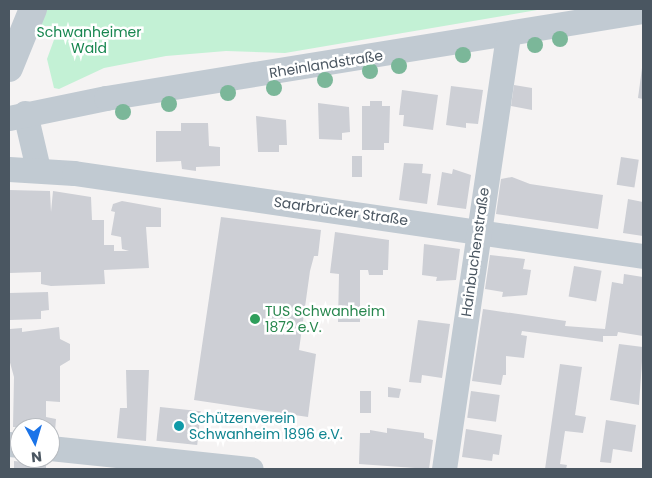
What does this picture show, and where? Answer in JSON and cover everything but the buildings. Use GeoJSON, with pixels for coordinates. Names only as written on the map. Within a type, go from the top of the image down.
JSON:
{"type":"FeatureCollection","features":[{"type":"Feature","properties":{"kind":"street"},"geometry":{"type":"LineString","coordinates":[[9,68],[33,9]]}},
{"type":"Feature","properties":{"kind":"street","name":"Rheinlandstraße"},"geometry":{"type":"LineString","coordinates":[[17,115],[643,12]]}},
{"type":"Feature","properties":{"kind":"street","name":"Hainbuchenstraße"},"geometry":{"type":"LineString","coordinates":[[444,469],[477,230],[508,34]]}},
{"type":"Feature","properties":{"kind":"street"},"geometry":{"type":"LineString","coordinates":[[17,115],[38,169]]}},
{"type":"Feature","properties":{"kind":"street","name":"Saarbrücker Straße"},"geometry":{"type":"LineString","coordinates":[[9,169],[38,169],[477,230],[643,256]]}},
{"type":"Feature","properties":{"kind":"street"},"geometry":{"type":"LineString","coordinates":[[60,449],[251,469]]}},
{"type":"Feature","properties":{"kind":"green space","name":"Schwanheimer Wald"},"geometry":{"type":"Polygon","coordinates":[[[46,9],[543,9],[285,53],[226,51],[166,56],[104,68],[59,89],[54,88],[47,59],[59,26],[39,26],[46,9]]]}},
{"type":"Feature","properties":{"kind":"place","name":"TUS Schwanheim 1872 e.V."},"geometry":{"type":"Point","coordinates":[255,319]}},
{"type":"Feature","properties":{"kind":"place","name":"Schützenverein Schwanheim 1896 e.V."},"geometry":{"type":"Point","coordinates":[179,426]}}]}
